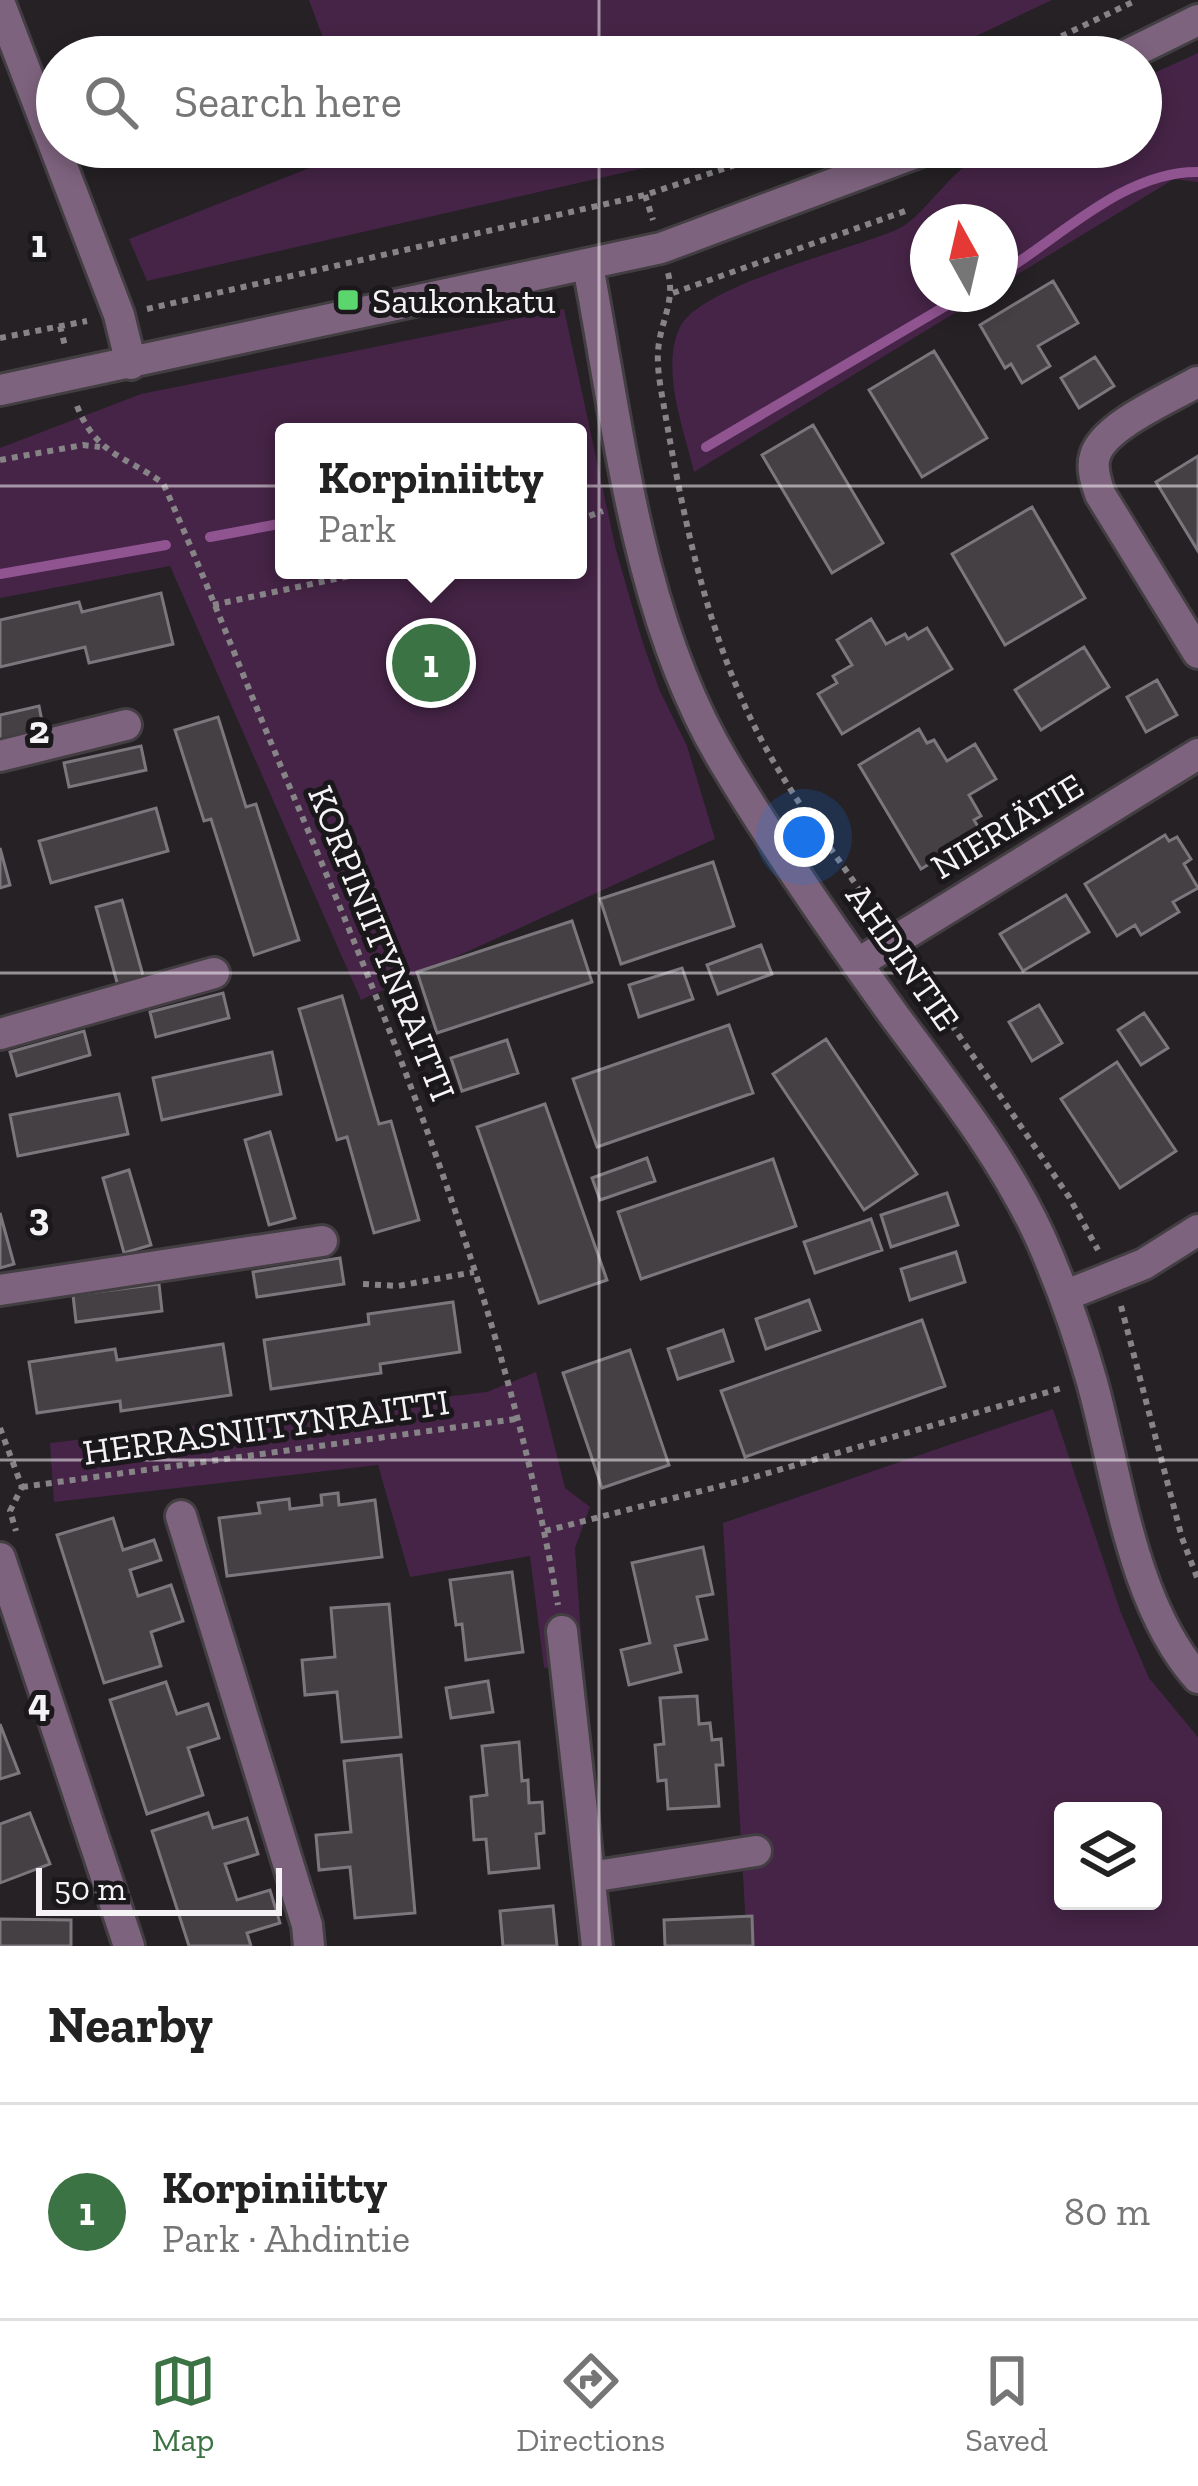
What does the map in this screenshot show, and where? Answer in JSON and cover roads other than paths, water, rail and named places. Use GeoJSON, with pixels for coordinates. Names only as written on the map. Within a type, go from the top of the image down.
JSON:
{"type":"FeatureCollection","features":[{"type":"Feature","properties":{"kind":"street"},"geometry":{"type":"LineString","coordinates":[[0,4],[36,98]]}},
{"type":"Feature","properties":{"kind":"street"},"geometry":{"type":"LineString","coordinates":[[1162,38],[1198,20]]}},
{"type":"Feature","properties":{"kind":"street"},"geometry":{"type":"LineString","coordinates":[[63,168],[119,315],[131,364]]}},
{"type":"Feature","properties":{"kind":"street"},"geometry":{"type":"LineString","coordinates":[[0,390],[661,248],[876,168]]}},
{"type":"Feature","properties":{"kind":"street","name":"AHDINTIE"},"geometry":{"type":"LineString","coordinates":[[588,266],[632,499],[674,661],[723,760],[857,964],[1015,1186],[1064,1296],[1142,1575],[1164,1627],[1198,1678]]}},
{"type":"Feature","properties":{"kind":"street"},"geometry":{"type":"LineString","coordinates":[[1197,382],[1116,429],[1096,452],[1094,466],[1100,494],[1198,653]]}},
{"type":"Feature","properties":{"kind":"street"},"geometry":{"type":"LineString","coordinates":[[0,756],[126,724]]}},
{"type":"Feature","properties":{"kind":"street","name":"NIERIÄTIE"},"geometry":{"type":"LineString","coordinates":[[857,964],[1198,754]]}},
{"type":"Feature","properties":{"kind":"street"},"geometry":{"type":"LineString","coordinates":[[0,1034],[214,973]]}},
{"type":"Feature","properties":{"kind":"street"},"geometry":{"type":"LineString","coordinates":[[1064,1296],[1114,1279],[1198,1230]]}},
{"type":"Feature","properties":{"kind":"street"},"geometry":{"type":"LineString","coordinates":[[0,1290],[322,1241]]}},
{"type":"Feature","properties":{"kind":"street"},"geometry":{"type":"LineString","coordinates":[[181,1516],[307,1925],[309,1946]]}},
{"type":"Feature","properties":{"kind":"street"},"geometry":{"type":"LineString","coordinates":[[0,1558],[129,1946]]}},
{"type":"Feature","properties":{"kind":"street"},"geometry":{"type":"LineString","coordinates":[[562,1631],[597,1946]]}},
{"type":"Feature","properties":{"kind":"street"},"geometry":{"type":"LineString","coordinates":[[590,1877],[756,1851]]}},
{"type":"Feature","properties":{"kind":"waterway"},"geometry":{"type":"LineString","coordinates":[[1018,262],[1119,194],[1144,182],[1198,172]]}},
{"type":"Feature","properties":{"kind":"waterway"},"geometry":{"type":"LineString","coordinates":[[706,447],[935,312]]}},
{"type":"Feature","properties":{"kind":"waterway"},"geometry":{"type":"LineString","coordinates":[[210,537],[275,525]]}},
{"type":"Feature","properties":{"kind":"waterway"},"geometry":{"type":"LineString","coordinates":[[0,574],[166,545]]}},
{"type":"Feature","properties":{"kind":"place","name":"Saukonkatu"},"geometry":{"type":"Point","coordinates":[348,300]}},
{"type":"Feature","properties":{"kind":"place","name":"Korpiniitty"},"geometry":{"type":"Point","coordinates":[431,663]}}]}
